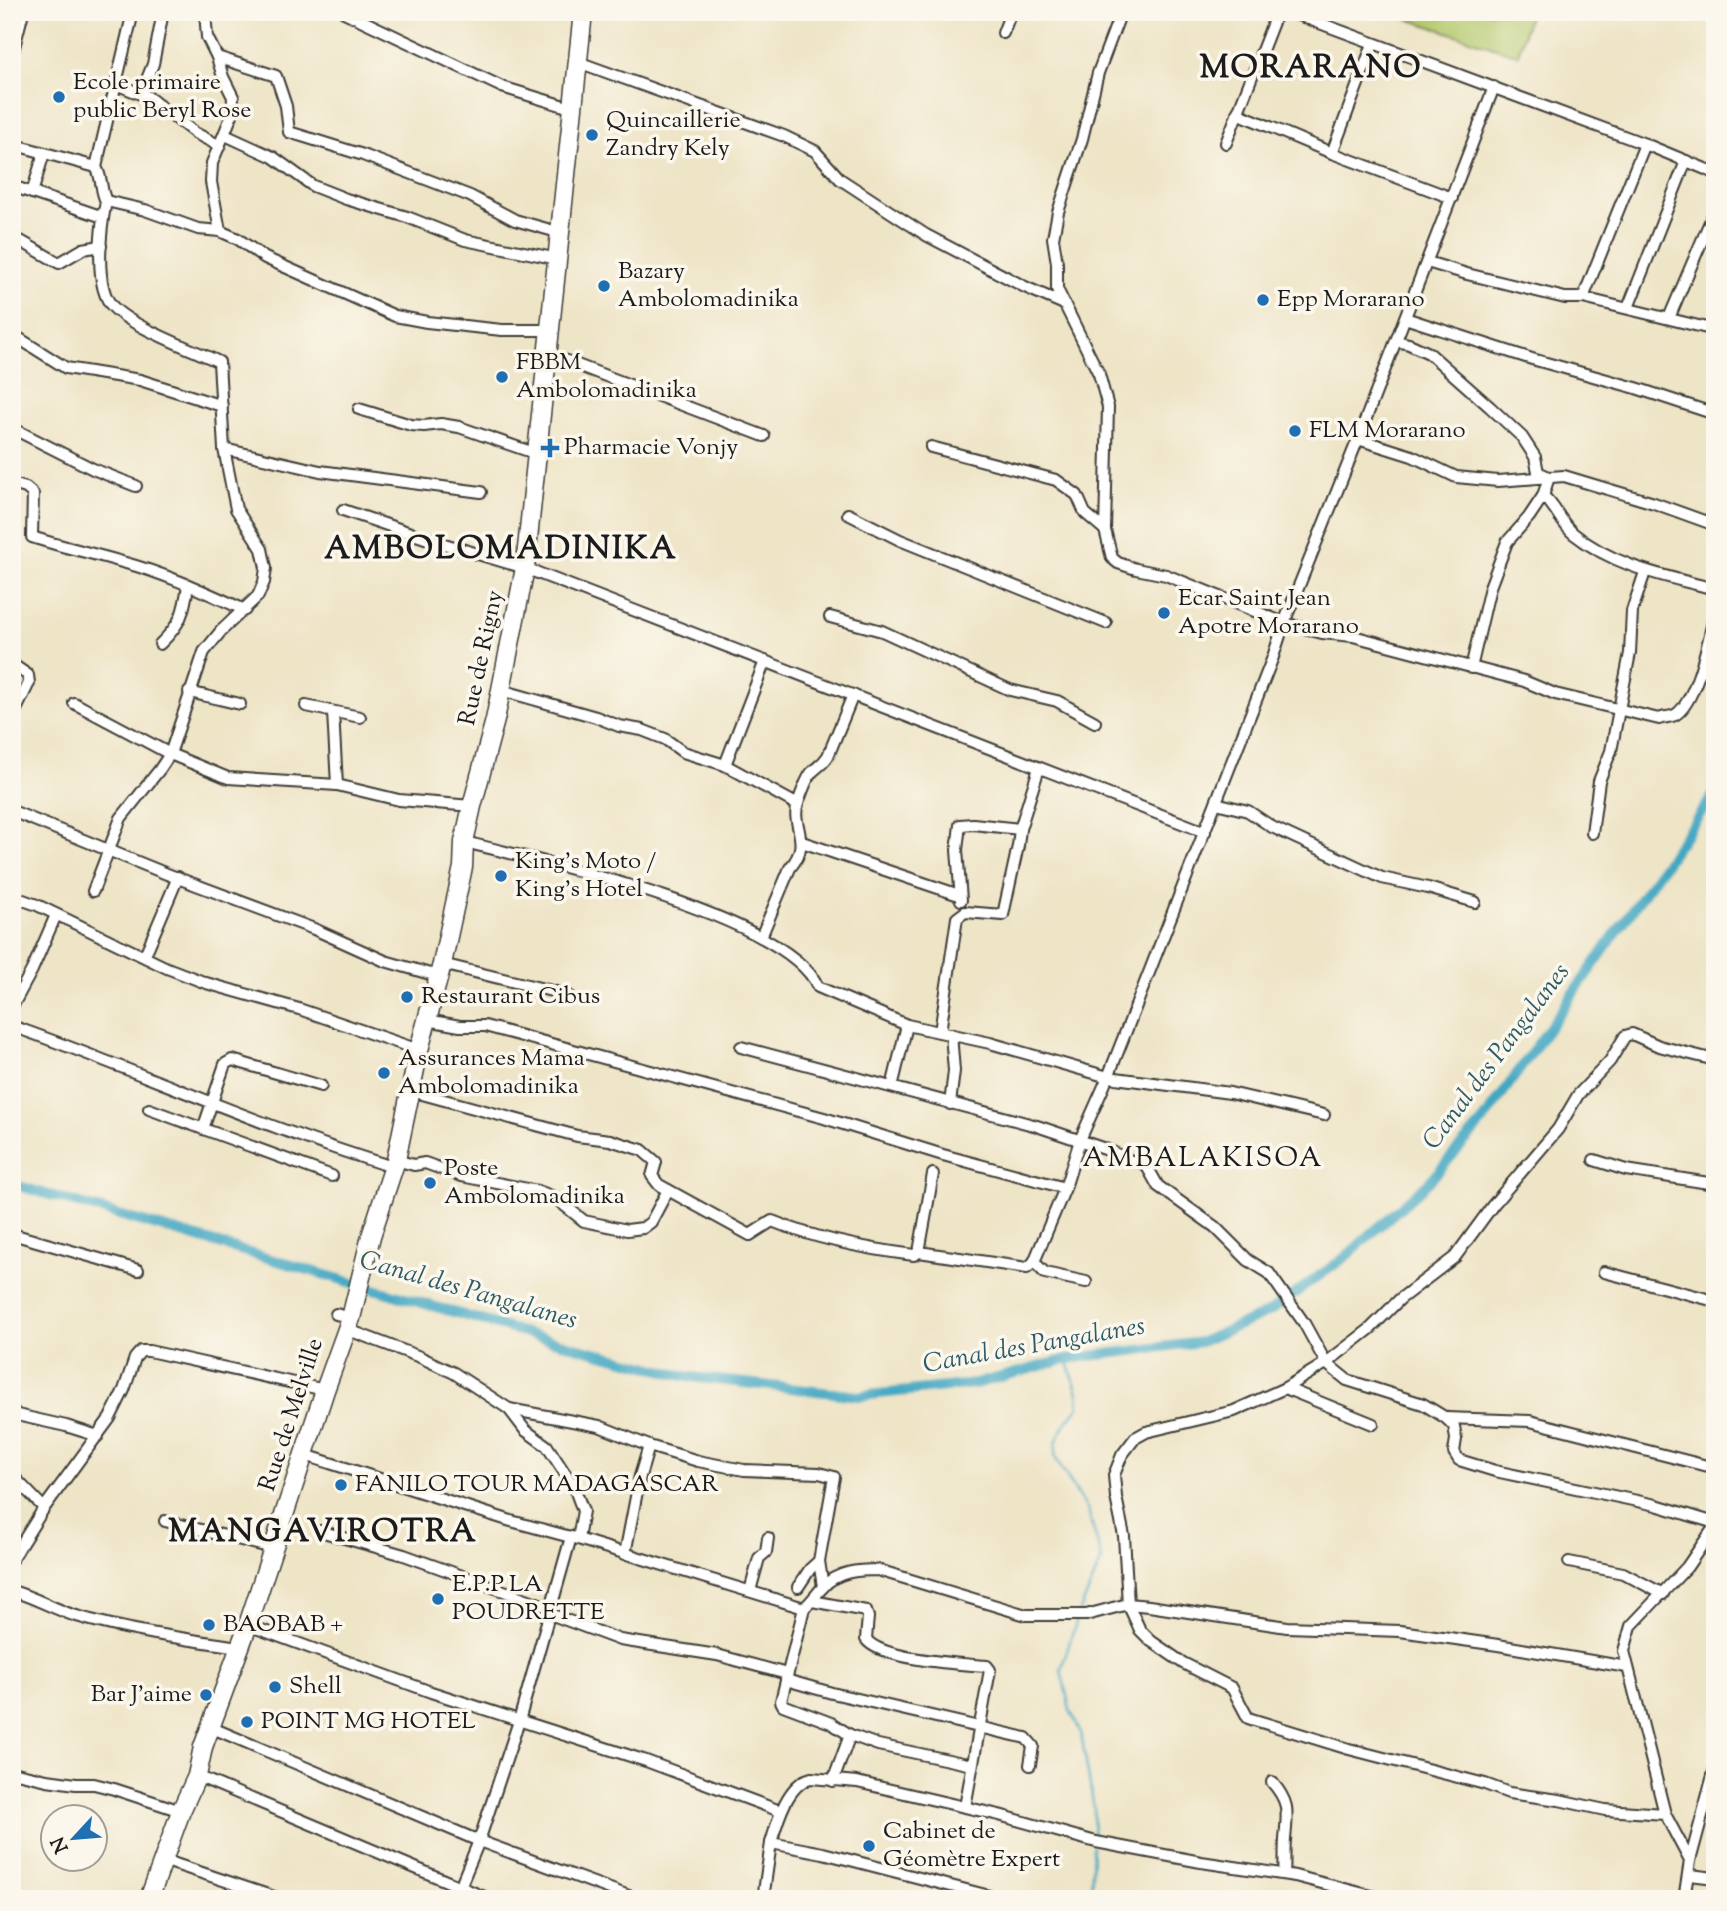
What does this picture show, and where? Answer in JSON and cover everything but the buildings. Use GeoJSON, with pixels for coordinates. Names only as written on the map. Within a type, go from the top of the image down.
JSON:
{"type":"FeatureCollection","features":[{"type":"Feature","properties":{"kind":"main road","name":"Rue de Rigny"},"geometry":{"type":"LineString","coordinates":[[439,970],[463,867],[464,842],[501,690],[525,568],[583,12]]}},
{"type":"Feature","properties":{"kind":"main road","name":"Rue de Melville"},"geometry":{"type":"LineString","coordinates":[[149,1899],[181,1811],[197,1776],[203,1747],[248,1625],[305,1455],[394,1163],[439,970]]}},
{"type":"Feature","properties":{"kind":"street"},"geometry":{"type":"LineString","coordinates":[[12,55],[23,12]]}},
{"type":"Feature","properties":{"kind":"street"},"geometry":{"type":"LineString","coordinates":[[93,891],[121,818],[170,754],[204,652],[221,631],[258,596],[266,568],[262,549],[236,509],[224,449],[219,362],[142,327],[112,307],[103,289],[101,246],[106,201],[102,178],[96,167],[133,12]]}},
{"type":"Feature","properties":{"kind":"street"},"geometry":{"type":"LineString","coordinates":[[141,94],[153,64],[163,12]]}},
{"type":"Feature","properties":{"kind":"street"},"geometry":{"type":"LineString","coordinates":[[205,12],[207,37],[233,97],[232,115],[212,163],[211,182],[220,231]]}},
{"type":"Feature","properties":{"kind":"street"},"geometry":{"type":"LineString","coordinates":[[344,12],[502,87],[574,109]]}},
{"type":"Feature","properties":{"kind":"street"},"geometry":{"type":"LineString","coordinates":[[1003,33],[1011,12]]}},
{"type":"Feature","properties":{"kind":"street"},"geometry":{"type":"LineString","coordinates":[[1121,12],[1098,73],[1053,238],[1057,289],[1099,374],[1108,407],[1105,530],[1112,558],[1118,563],[1166,575],[1284,622],[1322,633],[1353,636],[1524,681],[1555,694],[1658,719],[1675,715],[1688,701],[1702,664],[1715,613]]}},
{"type":"Feature","properties":{"kind":"street"},"geometry":{"type":"LineString","coordinates":[[1226,143],[1277,12]]}},
{"type":"Feature","properties":{"kind":"street"},"geometry":{"type":"LineString","coordinates":[[1290,12],[1645,144],[1715,173]]}},
{"type":"Feature","properties":{"kind":"street"},"geometry":{"type":"LineString","coordinates":[[1332,153],[1373,44]]}},
{"type":"Feature","properties":{"kind":"street"},"geometry":{"type":"LineString","coordinates":[[217,57],[276,76],[286,106],[289,132],[363,155],[470,196],[515,220],[561,233]]}},
{"type":"Feature","properties":{"kind":"street"},"geometry":{"type":"LineString","coordinates":[[578,62],[784,136],[816,151],[841,179],[917,230],[1025,287],[1064,304]]}},
{"type":"Feature","properties":{"kind":"street"},"geometry":{"type":"LineString","coordinates":[[116,84],[141,94],[195,134],[273,157],[313,187],[408,217],[465,240],[558,259]]}},
{"type":"Feature","properties":{"kind":"street"},"geometry":{"type":"LineString","coordinates":[[411,1091],[577,1136],[610,1140],[642,1150],[656,1161],[653,1171],[655,1182],[738,1231],[750,1235],[772,1222],[873,1250],[914,1255],[919,1252],[1027,1268],[1034,1262],[1065,1188],[1080,1140],[1108,1077],[1205,832],[1284,622],[1494,87]]}},
{"type":"Feature","properties":{"kind":"street"},"geometry":{"type":"LineString","coordinates":[[1237,113],[1332,153],[1452,198]]}},
{"type":"Feature","properties":{"kind":"street"},"geometry":{"type":"LineString","coordinates":[[12,144],[96,167]]}},
{"type":"Feature","properties":{"kind":"street"},"geometry":{"type":"LineString","coordinates":[[1583,298],[1645,144]]}},
{"type":"Feature","properties":{"kind":"street"},"geometry":{"type":"LineString","coordinates":[[32,193],[44,153]]}},
{"type":"Feature","properties":{"kind":"street"},"geometry":{"type":"LineString","coordinates":[[1628,308],[1685,161]]}},
{"type":"Feature","properties":{"kind":"street"},"geometry":{"type":"LineString","coordinates":[[12,186],[103,216]]}},
{"type":"Feature","properties":{"kind":"street"},"geometry":{"type":"LineString","coordinates":[[106,201],[145,209],[198,229],[220,231],[238,239],[265,258],[395,316],[502,330],[550,330]]}},
{"type":"Feature","properties":{"kind":"street"},"geometry":{"type":"LineString","coordinates":[[1669,318],[1715,210]]}},
{"type":"Feature","properties":{"kind":"street"},"geometry":{"type":"LineString","coordinates":[[12,236],[59,263],[83,249],[101,246]]}},
{"type":"Feature","properties":{"kind":"street"},"geometry":{"type":"LineString","coordinates":[[1702,240],[1715,245]]}},
{"type":"Feature","properties":{"kind":"street"},"geometry":{"type":"LineString","coordinates":[[1427,262],[1467,275],[1565,298],[1583,298],[1715,330]]}},
{"type":"Feature","properties":{"kind":"street"},"geometry":{"type":"LineString","coordinates":[[1405,318],[1715,414]]}},
{"type":"Feature","properties":{"kind":"street"},"geometry":{"type":"LineString","coordinates":[[12,334],[65,368],[140,380],[222,406]]}},
{"type":"Feature","properties":{"kind":"street"},"geometry":{"type":"LineString","coordinates":[[1396,341],[1429,353],[1490,407],[1521,437],[1535,457],[1538,472],[1549,477]]}},
{"type":"Feature","properties":{"kind":"street"},"geometry":{"type":"LineString","coordinates":[[548,354],[764,436]]}},
{"type":"Feature","properties":{"kind":"street"},"geometry":{"type":"LineString","coordinates":[[359,409],[411,425],[441,424],[458,427],[537,454]]}},
{"type":"Feature","properties":{"kind":"street"},"geometry":{"type":"LineString","coordinates":[[12,428],[93,469],[136,486]]}},
{"type":"Feature","properties":{"kind":"street"},"geometry":{"type":"LineString","coordinates":[[1358,439],[1412,456],[1456,477],[1498,481],[1564,477],[1593,484],[1715,525]]}},
{"type":"Feature","properties":{"kind":"street"},"geometry":{"type":"LineString","coordinates":[[931,447],[1056,480],[1077,495],[1085,513],[1105,530]]}},
{"type":"Feature","properties":{"kind":"street"},"geometry":{"type":"LineString","coordinates":[[224,449],[320,471],[481,492]]}},
{"type":"Feature","properties":{"kind":"street"},"geometry":{"type":"LineString","coordinates":[[1471,668],[1490,587],[1507,542],[1530,517],[1544,496],[1549,477]]}},
{"type":"Feature","properties":{"kind":"street"},"geometry":{"type":"LineString","coordinates":[[12,484],[26,488],[33,494],[32,537],[66,549],[124,562],[188,585],[245,610]]}},
{"type":"Feature","properties":{"kind":"street"},"geometry":{"type":"LineString","coordinates":[[1544,496],[1570,531],[1594,550],[1645,572],[1715,590]]}},
{"type":"Feature","properties":{"kind":"street"},"geometry":{"type":"LineString","coordinates":[[343,510],[525,568],[1205,832]]}},
{"type":"Feature","properties":{"kind":"street"},"geometry":{"type":"LineString","coordinates":[[848,514],[900,540],[1106,624]]}},
{"type":"Feature","properties":{"kind":"street"},"geometry":{"type":"LineString","coordinates":[[1592,833],[1599,780],[1611,751],[1630,653],[1632,611],[1645,572]]}},
{"type":"Feature","properties":{"kind":"street"},"geometry":{"type":"LineString","coordinates":[[160,644],[180,622],[185,612],[188,585]]}},
{"type":"Feature","properties":{"kind":"street"},"geometry":{"type":"LineString","coordinates":[[830,617],[882,631],[1010,690],[1057,701],[1095,722]]}},
{"type":"Feature","properties":{"kind":"street"},"geometry":{"type":"LineString","coordinates":[[725,765],[765,661]]}},
{"type":"Feature","properties":{"kind":"street"},"geometry":{"type":"LineString","coordinates":[[12,664],[28,674],[29,683],[12,718]]}},
{"type":"Feature","properties":{"kind":"street"},"geometry":{"type":"LineString","coordinates":[[501,690],[619,726],[642,730],[665,739],[683,752],[725,765],[798,804]]}},
{"type":"Feature","properties":{"kind":"street"},"geometry":{"type":"LineString","coordinates":[[189,692],[240,704]]}},
{"type":"Feature","properties":{"kind":"street"},"geometry":{"type":"LineString","coordinates":[[761,937],[802,842],[798,804],[812,772],[823,765],[828,756],[853,695]]}},
{"type":"Feature","properties":{"kind":"street"},"geometry":{"type":"LineString","coordinates":[[74,702],[170,754],[228,778],[337,785],[399,800],[472,806]]}},
{"type":"Feature","properties":{"kind":"street"},"geometry":{"type":"LineString","coordinates":[[306,706],[360,717]]}},
{"type":"Feature","properties":{"kind":"street"},"geometry":{"type":"LineString","coordinates":[[333,712],[337,785]]}},
{"type":"Feature","properties":{"kind":"street"},"geometry":{"type":"LineString","coordinates":[[950,1104],[954,1071],[946,1033],[957,918],[965,912],[1003,915],[1020,829],[1039,768]]}},
{"type":"Feature","properties":{"kind":"street"},"geometry":{"type":"LineString","coordinates":[[1216,803],[1248,811],[1272,827],[1382,878],[1475,902]]}},
{"type":"Feature","properties":{"kind":"street"},"geometry":{"type":"LineString","coordinates":[[12,811],[314,929],[385,961],[568,995]]}},
{"type":"Feature","properties":{"kind":"street"},"geometry":{"type":"LineString","coordinates":[[965,912],[959,895],[957,850],[960,825],[1020,829]]}},
{"type":"Feature","properties":{"kind":"street"},"geometry":{"type":"LineString","coordinates":[[464,842],[618,882],[708,913],[761,937],[812,974],[818,987],[907,1025],[990,1043],[1108,1077],[1230,1093],[1324,1115]]}},
{"type":"Feature","properties":{"kind":"street"},"geometry":{"type":"LineString","coordinates":[[802,842],[959,895]]}},
{"type":"Feature","properties":{"kind":"street"},"geometry":{"type":"LineString","coordinates":[[145,956],[178,877]]}},
{"type":"Feature","properties":{"kind":"street"},"geometry":{"type":"LineString","coordinates":[[12,896],[37,905],[167,968],[206,983],[299,1009],[419,1050]]}},
{"type":"Feature","properties":{"kind":"street"},"geometry":{"type":"LineString","coordinates":[[12,1007],[56,915]]}},
{"type":"Feature","properties":{"kind":"street"},"geometry":{"type":"LineString","coordinates":[[426,1020],[460,1026],[485,1026],[824,1118],[943,1155],[1065,1188]]}},
{"type":"Feature","properties":{"kind":"street"},"geometry":{"type":"LineString","coordinates":[[892,1087],[907,1025]]}},
{"type":"Feature","properties":{"kind":"street"},"geometry":{"type":"LineString","coordinates":[[12,1026],[97,1055],[326,1147],[394,1163],[425,1163],[461,1176],[538,1191],[554,1197],[584,1221],[627,1230],[643,1228],[651,1222],[668,1190]]}},
{"type":"Feature","properties":{"kind":"street"},"geometry":{"type":"LineString","coordinates":[[1665,1814],[1605,1810],[1510,1793],[1248,1718],[1232,1688],[1183,1662],[1151,1641],[1140,1630],[1128,1604],[1124,1536],[1114,1475],[1122,1455],[1135,1438],[1146,1432],[1234,1411],[1285,1388],[1326,1363],[1370,1329],[1409,1291],[1455,1257],[1493,1205],[1558,1129],[1578,1095],[1610,1061],[1625,1036],[1632,1034],[1659,1046],[1715,1060]]}},
{"type":"Feature","properties":{"kind":"street"},"geometry":{"type":"LineString","coordinates":[[741,1048],[1080,1140],[1131,1161],[1144,1163],[1158,1186],[1215,1227],[1248,1260],[1269,1273],[1304,1323],[1326,1363],[1347,1380],[1423,1404],[1446,1418],[1454,1426],[1454,1452],[1459,1460],[1615,1498],[1656,1505],[1715,1524],[1687,1567],[1631,1626],[1624,1651],[1665,1814],[1690,1861]]}},
{"type":"Feature","properties":{"kind":"street"},"geometry":{"type":"LineString","coordinates":[[203,1129],[225,1065],[232,1060],[321,1086]]}},
{"type":"Feature","properties":{"kind":"street"},"geometry":{"type":"LineString","coordinates":[[149,1109],[332,1176]]}},
{"type":"Feature","properties":{"kind":"street"},"geometry":{"type":"LineString","coordinates":[[1594,1160],[1613,1168],[1715,1184]]}},
{"type":"Feature","properties":{"kind":"street"},"geometry":{"type":"LineString","coordinates":[[919,1252],[933,1174]]}},
{"type":"Feature","properties":{"kind":"street"},"geometry":{"type":"LineString","coordinates":[[12,1234],[138,1270]]}},
{"type":"Feature","properties":{"kind":"street"},"geometry":{"type":"LineString","coordinates":[[1034,1262],[1045,1273],[1086,1282]]}},
{"type":"Feature","properties":{"kind":"street"},"geometry":{"type":"LineString","coordinates":[[1604,1272],[1715,1301]]}},
{"type":"Feature","properties":{"kind":"street"},"geometry":{"type":"LineString","coordinates":[[344,1320],[454,1373],[509,1409],[525,1430],[547,1446],[574,1487],[583,1511],[550,1611],[519,1721],[479,1841],[455,1899]]}},
{"type":"Feature","properties":{"kind":"street"},"geometry":{"type":"LineString","coordinates":[[12,1559],[44,1508],[97,1436],[124,1390],[135,1357],[141,1351],[149,1350],[325,1390]]}},
{"type":"Feature","properties":{"kind":"street"},"geometry":{"type":"LineString","coordinates":[[1285,1388],[1373,1424]]}},
{"type":"Feature","properties":{"kind":"street"},"geometry":{"type":"LineString","coordinates":[[509,1409],[599,1426],[649,1446],[698,1461],[744,1470],[819,1473],[834,1477],[819,1561],[823,1587]]}},
{"type":"Feature","properties":{"kind":"street"},"geometry":{"type":"LineString","coordinates":[[12,1410],[18,1415],[97,1436]]}},
{"type":"Feature","properties":{"kind":"street"},"geometry":{"type":"LineString","coordinates":[[1446,1418],[1530,1421],[1715,1468]]}},
{"type":"Feature","properties":{"kind":"street"},"geometry":{"type":"LineString","coordinates":[[625,1554],[640,1476],[649,1446]]}},
{"type":"Feature","properties":{"kind":"street"},"geometry":{"type":"LineString","coordinates":[[305,1455],[750,1591],[808,1604],[866,1611],[869,1617],[866,1639],[876,1647],[912,1658],[987,1666],[990,1677],[965,1807]]}},
{"type":"Feature","properties":{"kind":"street"},"geometry":{"type":"LineString","coordinates":[[12,1475],[44,1508]]}},
{"type":"Feature","properties":{"kind":"street"},"geometry":{"type":"LineString","coordinates":[[165,1521],[274,1548]]}},
{"type":"Feature","properties":{"kind":"street"},"geometry":{"type":"LineString","coordinates":[[320,1531],[415,1559],[620,1640],[717,1655],[787,1677],[1029,1739],[1033,1746],[1030,1765]]}},
{"type":"Feature","properties":{"kind":"street"},"geometry":{"type":"LineString","coordinates":[[750,1591],[759,1558],[766,1552],[768,1538]]}},
{"type":"Feature","properties":{"kind":"street"},"geometry":{"type":"LineString","coordinates":[[799,1587],[810,1569],[819,1561]]}},
{"type":"Feature","properties":{"kind":"street"},"geometry":{"type":"LineString","coordinates":[[1569,1562],[1623,1573],[1663,1594]]}},
{"type":"Feature","properties":{"kind":"street"},"geometry":{"type":"LineString","coordinates":[[972,1765],[878,1745],[783,1705],[781,1702],[787,1677],[808,1604],[819,1595],[823,1587],[836,1577],[856,1570],[878,1570],[1026,1615],[1081,1615],[1128,1604],[1287,1628],[1400,1631],[1498,1644],[1628,1667]]}},
{"type":"Feature","properties":{"kind":"street"},"geometry":{"type":"LineString","coordinates":[[12,1591],[33,1596],[70,1614],[108,1624],[239,1647]]}},
{"type":"Feature","properties":{"kind":"street"},"geometry":{"type":"LineString","coordinates":[[248,1625],[431,1692],[646,1761],[780,1811]]}},
{"type":"Feature","properties":{"kind":"street"},"geometry":{"type":"LineString","coordinates":[[210,1727],[479,1841],[637,1899]]}},
{"type":"Feature","properties":{"kind":"street"},"geometry":{"type":"LineString","coordinates":[[832,1782],[850,1735]]}},
{"type":"Feature","properties":{"kind":"street"},"geometry":{"type":"LineString","coordinates":[[1684,1899],[1690,1875],[1690,1861],[1715,1768]]}},
{"type":"Feature","properties":{"kind":"street"},"geometry":{"type":"LineString","coordinates":[[12,1772],[47,1780],[114,1788],[181,1811]]}},
{"type":"Feature","properties":{"kind":"street"},"geometry":{"type":"LineString","coordinates":[[197,1776],[489,1899]]}},
{"type":"Feature","properties":{"kind":"street"},"geometry":{"type":"LineString","coordinates":[[763,1899],[771,1843],[780,1811],[799,1783],[811,1778],[832,1782],[857,1782],[1096,1842],[1284,1874],[1341,1886],[1383,1899]]}},
{"type":"Feature","properties":{"kind":"street"},"geometry":{"type":"LineString","coordinates":[[1272,1782],[1283,1795],[1289,1816],[1284,1844],[1284,1874]]}},
{"type":"Feature","properties":{"kind":"street"},"geometry":{"type":"LineString","coordinates":[[771,1843],[823,1853],[1001,1899]]}},
{"type":"Feature","properties":{"kind":"street"},"geometry":{"type":"LineString","coordinates":[[163,1860],[279,1899]]}},
{"type":"Feature","properties":{"kind":"street"},"geometry":{"type":"LineString","coordinates":[[1690,1875],[1715,1878]]}},
{"type":"Feature","properties":{"kind":"green space"},"geometry":{"type":"Polygon","coordinates":[[[1386,12],[1530,12],[1518,55],[1386,12]]]}},
{"type":"Feature","properties":{"kind":"waterway","name":"Canal des Pangalanes"},"geometry":{"type":"LineString","coordinates":[[12,1184],[553,1341],[683,1376],[859,1396],[975,1384],[1067,1359],[1201,1342],[1269,1312],[1344,1258],[1429,1182],[1484,1120],[1715,793]]}},
{"type":"Feature","properties":{"kind":"waterway"},"geometry":{"type":"LineString","coordinates":[[1067,1359],[1078,1393],[1079,1407],[1064,1425],[1056,1443],[1055,1457],[1088,1511],[1102,1559],[1079,1613]]}},
{"type":"Feature","properties":{"kind":"waterway"},"geometry":{"type":"LineString","coordinates":[[1077,1619],[1061,1670],[1070,1710],[1081,1733],[1094,1809],[1093,1839]]}},
{"type":"Feature","properties":{"kind":"waterway"},"geometry":{"type":"LineString","coordinates":[[1091,1899],[1093,1846]]}},
{"type":"Feature","properties":{"kind":"place","name":"Ecole primaire public Beryl Rose"},"geometry":{"type":"Point","coordinates":[59,97]}},
{"type":"Feature","properties":{"kind":"place","name":"Quincaillerie Zandry Kely"},"geometry":{"type":"Point","coordinates":[592,135]}},
{"type":"Feature","properties":{"kind":"place","name":"Bazary Ambolomadinika"},"geometry":{"type":"Point","coordinates":[604,286]}},
{"type":"Feature","properties":{"kind":"place","name":"Epp Morarano"},"geometry":{"type":"Point","coordinates":[1263,300]}},
{"type":"Feature","properties":{"kind":"place","name":"FBBM Ambolomadinika"},"geometry":{"type":"Point","coordinates":[502,377]}},
{"type":"Feature","properties":{"kind":"place","name":"FLM Morarano"},"geometry":{"type":"Point","coordinates":[1295,431]}},
{"type":"Feature","properties":{"kind":"place","name":"Pharmacie Vonjy"},"geometry":{"type":"Point","coordinates":[550,448]}},
{"type":"Feature","properties":{"kind":"place","name":"Ecar Saint Jean Apotre Morarano"},"geometry":{"type":"Point","coordinates":[1164,613]}},
{"type":"Feature","properties":{"kind":"place","name":"King's Moto / King's Hotel"},"geometry":{"type":"Point","coordinates":[501,876]}},
{"type":"Feature","properties":{"kind":"place","name":"Restaurant Cibus"},"geometry":{"type":"Point","coordinates":[407,997]}},
{"type":"Feature","properties":{"kind":"place","name":"Assurances Mama Ambolomadinika"},"geometry":{"type":"Point","coordinates":[384,1073]}},
{"type":"Feature","properties":{"kind":"place","name":"Poste Ambolomadinika"},"geometry":{"type":"Point","coordinates":[430,1183]}},
{"type":"Feature","properties":{"kind":"place","name":"FANILO TOUR MADAGASCAR"},"geometry":{"type":"Point","coordinates":[341,1485]}},
{"type":"Feature","properties":{"kind":"place","name":"E.P.P LA POUDRETTE"},"geometry":{"type":"Point","coordinates":[438,1599]}},
{"type":"Feature","properties":{"kind":"place","name":"BAOBAB +"},"geometry":{"type":"Point","coordinates":[209,1625]}},
{"type":"Feature","properties":{"kind":"place","name":"Shell"},"geometry":{"type":"Point","coordinates":[275,1687]}},
{"type":"Feature","properties":{"kind":"place","name":"Bar J'aime"},"geometry":{"type":"Point","coordinates":[206,1695]}},
{"type":"Feature","properties":{"kind":"place","name":"POINT MG HOTEL"},"geometry":{"type":"Point","coordinates":[247,1722]}},
{"type":"Feature","properties":{"kind":"place","name":"Cabinet de Géomètre Expert"},"geometry":{"type":"Point","coordinates":[869,1846]}},
{"type":"Feature","properties":{"kind":"district","name":"MORARANO"},"geometry":{"type":"Point","coordinates":[1311,69]}},
{"type":"Feature","properties":{"kind":"district","name":"AMBOLOMADINIKA"},"geometry":{"type":"Point","coordinates":[501,550]}},
{"type":"Feature","properties":{"kind":"district","name":"AMBALAKISOA"},"geometry":{"type":"Point","coordinates":[1203,1159]}},
{"type":"Feature","properties":{"kind":"district","name":"MANGAVIROTRA"},"geometry":{"type":"Point","coordinates":[323,1533]}}]}
